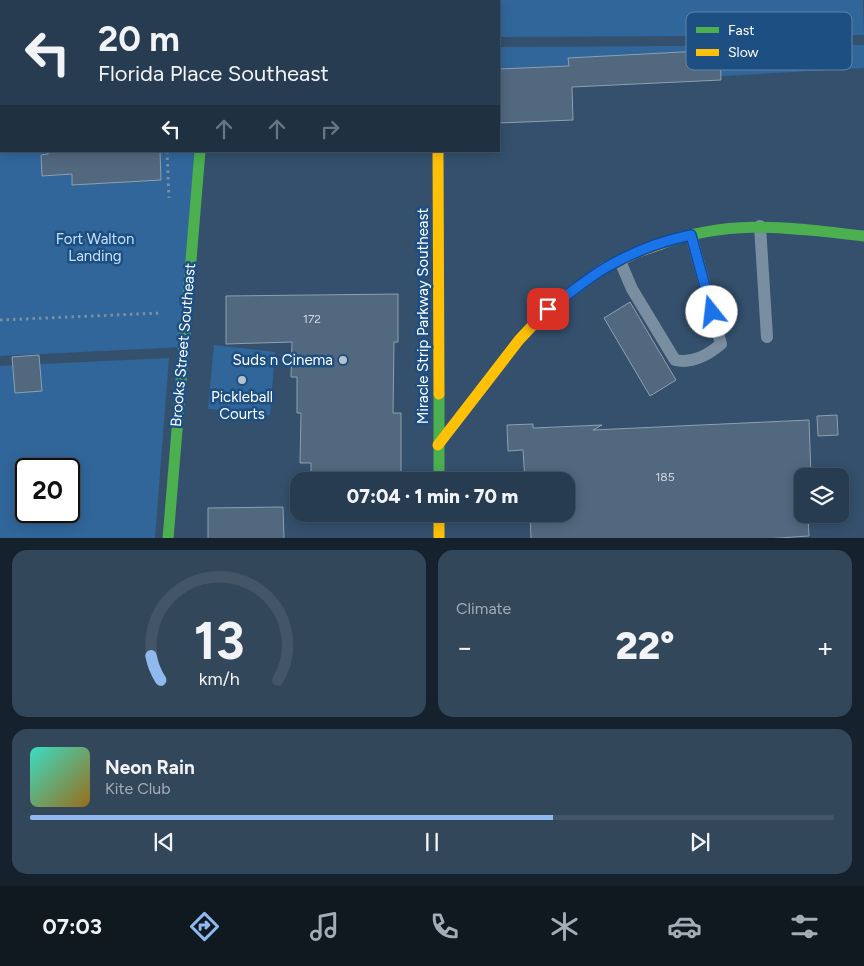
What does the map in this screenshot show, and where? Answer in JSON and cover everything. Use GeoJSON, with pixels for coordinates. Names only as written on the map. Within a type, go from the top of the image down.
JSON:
{"type":"FeatureCollection","features":[{"type":"Feature","properties":{"kind":"main road","name":"Brooks Street Southeast"},"geometry":{"type":"LineString","coordinates":[[168,538],[200,152]]}},
{"type":"Feature","properties":{"kind":"main road","name":"Miracle Strip Parkway Southeast"},"geometry":{"type":"LineString","coordinates":[[438,152],[439,472]]}},
{"type":"Feature","properties":{"kind":"main road"},"geometry":{"type":"LineString","coordinates":[[438,445],[519,340],[548,309],[604,268],[638,252],[677,238],[717,229],[760,226],[864,236]]}},
{"type":"Feature","properties":{"kind":"main road"},"geometry":{"type":"LineString","coordinates":[[439,522],[439,538]]}},
{"type":"Feature","properties":{"kind":"lane"},"geometry":{"type":"LineString","coordinates":[[760,226],[768,337]]}},
{"type":"Feature","properties":{"kind":"lane"},"geometry":{"type":"LineString","coordinates":[[620,261],[632,289],[675,360],[684,362],[710,354],[721,344],[691,235]]}},
{"type":"Feature","properties":{"kind":"path"},"geometry":{"type":"LineString","coordinates":[[0,320],[163,313],[166,311]]}},
{"type":"Feature","properties":{"kind":"green space"},"geometry":{"type":"Polygon","coordinates":[[[500,0],[863,0],[864,35],[852,35],[852,12],[686,12],[686,36],[500,37],[500,0]]]}},
{"type":"Feature","properties":{"kind":"green space"},"geometry":{"type":"Polygon","coordinates":[[[852,45],[864,45],[864,68],[852,69],[852,45]]]}},
{"type":"Feature","properties":{"kind":"green space"},"geometry":{"type":"Polygon","coordinates":[[[686,46],[686,70],[829,70],[500,89],[500,47],[686,46]]]}},
{"type":"Feature","properties":{"kind":"green space","name":"Fort Walton Landing"},"geometry":{"type":"Polygon","coordinates":[[[0,152],[200,152],[183,347],[0,356],[0,152]]]}},
{"type":"Feature","properties":{"kind":"green space","name":"Pickleball Courts"},"geometry":{"type":"Polygon","coordinates":[[[214,345],[275,352],[270,415],[208,409],[214,345]]]}},
{"type":"Feature","properties":{"kind":"green space"},"geometry":{"type":"Polygon","coordinates":[[[169,358],[155,538],[0,538],[0,366],[169,358]]]}},
{"type":"Feature","properties":{"kind":"building"},"geometry":{"type":"Polygon","coordinates":[[[686,52],[686,70],[721,70],[721,80],[572,87],[573,120],[500,123],[500,69],[569,66],[568,58],[686,52]]]}},
{"type":"Feature","properties":{"kind":"building"},"geometry":{"type":"Polygon","coordinates":[[[48,152],[160,152],[161,180],[72,185],[72,174],[42,176],[41,155],[48,154],[48,152]]]}},
{"type":"Feature","properties":{"kind":"building"},"geometry":{"type":"Polygon","coordinates":[[[398,294],[398,342],[394,342],[393,413],[401,413],[401,472],[311,472],[311,463],[300,463],[301,413],[297,413],[297,377],[291,377],[292,342],[226,344],[226,296],[398,294]]]}},
{"type":"Feature","properties":{"kind":"building"},"geometry":{"type":"Polygon","coordinates":[[[630,302],[676,380],[650,396],[604,318],[630,302]]]}},
{"type":"Feature","properties":{"kind":"building"},"geometry":{"type":"Polygon","coordinates":[[[39,355],[42,391],[15,393],[12,357],[39,355]]]}},
{"type":"Feature","properties":{"kind":"building"},"geometry":{"type":"Polygon","coordinates":[[[837,415],[838,435],[818,436],[817,416],[837,415]]]}},
{"type":"Feature","properties":{"kind":"building"},"geometry":{"type":"Polygon","coordinates":[[[809,420],[811,468],[794,468],[794,523],[808,523],[809,536],[780,538],[531,538],[530,522],[575,522],[575,472],[524,472],[523,450],[508,451],[507,425],[533,424],[533,428],[602,425],[593,430],[809,420]]]}},
{"type":"Feature","properties":{"kind":"building"},"geometry":{"type":"Polygon","coordinates":[[[283,507],[284,538],[208,538],[208,508],[283,507]]]}},
{"type":"Feature","properties":{"kind":"traffic: fast"},"geometry":{"type":"LineString","coordinates":[[168,538],[200,152]]}},
{"type":"Feature","properties":{"kind":"traffic: fast"},"geometry":{"type":"LineString","coordinates":[[661,244],[712,231],[762,227],[864,236]]}},
{"type":"Feature","properties":{"kind":"traffic: fast"},"geometry":{"type":"LineString","coordinates":[[439,394],[439,472]]}},
{"type":"Feature","properties":{"kind":"traffic: slow"},"geometry":{"type":"LineString","coordinates":[[438,152],[439,394]]}},
{"type":"Feature","properties":{"kind":"traffic: slow"},"geometry":{"type":"LineString","coordinates":[[438,445],[519,340],[548,309],[604,268],[638,252],[661,244]]}},
{"type":"Feature","properties":{"kind":"traffic: slow"},"geometry":{"type":"LineString","coordinates":[[439,522],[439,538]]}},
{"type":"Feature","properties":{"kind":"place","name":"Suds n Cinema"},"geometry":{"type":"Point","coordinates":[343,360]}},
{"type":"Feature","properties":{"kind":"place","name":"Pickleball Courts"},"geometry":{"type":"Point","coordinates":[242,380]}},
{"type":"Feature","properties":{"kind":"route"},"geometry":{"type":"LineString","coordinates":[[548,309],[604,268],[638,252],[691,235],[712,312]]}}]}
